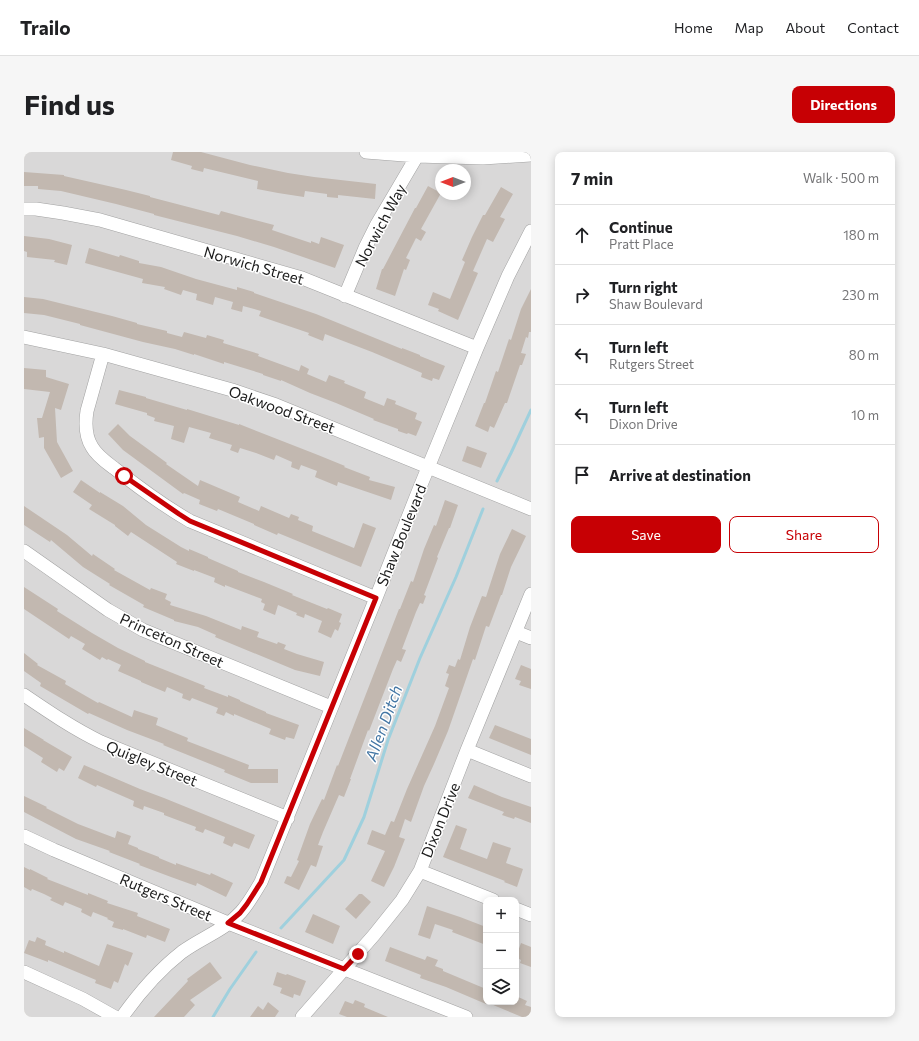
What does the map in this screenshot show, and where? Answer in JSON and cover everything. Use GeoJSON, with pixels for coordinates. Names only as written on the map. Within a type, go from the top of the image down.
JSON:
{"type":"FeatureCollection","features":[{"type":"Feature","properties":{"kind":"street"},"geometry":{"type":"LineString","coordinates":[[366,152],[417,156],[483,158],[531,156]]}},
{"type":"Feature","properties":{"kind":"street","name":"Norwich Way"},"geometry":{"type":"LineString","coordinates":[[345,296],[365,248],[417,156]]}},
{"type":"Feature","properties":{"kind":"street","name":"Norwich Street"},"geometry":{"type":"LineString","coordinates":[[24,209],[63,212],[100,220],[302,278],[477,348]]}},
{"type":"Feature","properties":{"kind":"street","name":"Shaw Boulevard"},"geometry":{"type":"LineString","coordinates":[[122,1017],[144,988],[168,964],[195,943],[228,923],[240,913],[261,882],[477,348],[508,276],[531,230]]}},
{"type":"Feature","properties":{"kind":"street","name":"Oakwood Street"},"geometry":{"type":"LineString","coordinates":[[24,337],[30,337],[103,354],[232,390],[276,405],[531,509]]}},
{"type":"Feature","properties":{"kind":"street"},"geometry":{"type":"LineString","coordinates":[[103,354],[87,411],[86,420],[88,438],[97,455],[124,476],[190,521],[376,598]]}},
{"type":"Feature","properties":{"kind":"street","name":"Princeton Street"},"geometry":{"type":"LineString","coordinates":[[24,551],[108,610],[143,630],[331,707]]}},
{"type":"Feature","properties":{"kind":"street","name":"Dixon Drive"},"geometry":{"type":"LineString","coordinates":[[302,1017],[374,935],[402,900],[420,871],[467,750],[531,594]]}},
{"type":"Feature","properties":{"kind":"street"},"geometry":{"type":"LineString","coordinates":[[516,632],[531,638]]}},
{"type":"Feature","properties":{"kind":"street","name":"Quigley Street"},"geometry":{"type":"LineString","coordinates":[[24,695],[84,734],[101,742],[288,818]]}},
{"type":"Feature","properties":{"kind":"street"},"geometry":{"type":"LineString","coordinates":[[467,750],[531,776]]}},
{"type":"Feature","properties":{"kind":"street","name":"Rutgers Street"},"geometry":{"type":"LineString","coordinates":[[24,836],[228,923],[466,1017]]}},
{"type":"Feature","properties":{"kind":"street"},"geometry":{"type":"LineString","coordinates":[[420,871],[485,897]]}},
{"type":"Feature","properties":{"kind":"street"},"geometry":{"type":"LineString","coordinates":[[519,910],[531,915]]}},
{"type":"Feature","properties":{"kind":"street"},"geometry":{"type":"LineString","coordinates":[[24,972],[115,1017]]}},
{"type":"Feature","properties":{"kind":"shaded area"},"geometry":{"type":"Polygon","coordinates":[[[24,152],[531,152],[531,1017],[24,1017],[24,152]]]}},
{"type":"Feature","properties":{"kind":"building"},"geometry":{"type":"Polygon","coordinates":[[[173,152],[201,152],[288,173],[376,184],[375,199],[338,195],[338,198],[327,197],[327,194],[305,191],[304,197],[257,189],[258,181],[204,168],[203,172],[191,169],[192,166],[171,160],[173,152]]]}},
{"type":"Feature","properties":{"kind":"building"},"geometry":{"type":"Polygon","coordinates":[[[24,172],[64,175],[219,215],[221,211],[274,225],[272,230],[311,243],[311,241],[319,244],[321,237],[344,245],[335,268],[274,247],[154,214],[61,191],[38,189],[38,186],[24,186],[24,172]]]}},
{"type":"Feature","properties":{"kind":"building"},"geometry":{"type":"Polygon","coordinates":[[[428,186],[435,190],[435,200],[437,200],[421,229],[426,232],[421,241],[416,238],[406,258],[410,260],[406,270],[404,269],[395,296],[376,289],[382,269],[428,186]]]}},
{"type":"Feature","properties":{"kind":"building"},"geometry":{"type":"Polygon","coordinates":[[[501,187],[513,194],[500,217],[505,219],[493,242],[487,239],[473,271],[478,273],[458,320],[438,311],[439,309],[428,305],[433,292],[450,299],[465,262],[462,260],[472,237],[483,215],[485,215],[501,187]]]}},
{"type":"Feature","properties":{"kind":"building"},"geometry":{"type":"Polygon","coordinates":[[[24,236],[49,239],[72,245],[67,265],[54,262],[55,260],[27,257],[27,252],[24,251],[24,236]]]}},
{"type":"Feature","properties":{"kind":"building"},"geometry":{"type":"Polygon","coordinates":[[[89,248],[119,257],[120,255],[139,261],[139,263],[161,267],[196,279],[237,290],[237,287],[254,292],[316,314],[445,366],[439,380],[433,378],[432,381],[421,377],[422,373],[325,334],[323,341],[308,335],[309,333],[259,316],[261,311],[243,306],[242,312],[231,309],[233,302],[215,297],[213,305],[196,300],[197,294],[183,290],[181,295],[164,289],[165,287],[142,283],[143,279],[85,263],[89,248]]]}},
{"type":"Feature","properties":{"kind":"building"},"geometry":{"type":"Polygon","coordinates":[[[531,289],[531,332],[529,332],[528,338],[526,337],[521,353],[526,354],[522,365],[520,365],[507,403],[505,403],[494,428],[490,426],[488,432],[475,426],[496,371],[498,372],[509,339],[511,340],[521,309],[531,289]]]}},
{"type":"Feature","properties":{"kind":"building"},"geometry":{"type":"Polygon","coordinates":[[[24,297],[43,299],[112,316],[167,331],[167,333],[182,337],[184,332],[206,338],[207,335],[224,340],[223,343],[259,354],[258,356],[299,371],[301,365],[309,369],[307,374],[326,382],[329,375],[345,381],[344,383],[366,392],[364,398],[384,406],[387,398],[396,401],[395,404],[417,413],[415,419],[422,422],[416,436],[407,434],[281,380],[263,374],[224,362],[224,364],[194,354],[143,342],[80,324],[44,315],[24,313],[24,297]]]}},
{"type":"Feature","properties":{"kind":"building"},"geometry":{"type":"Polygon","coordinates":[[[24,368],[46,370],[46,377],[69,384],[61,410],[55,408],[57,442],[73,471],[61,478],[44,448],[44,437],[39,438],[37,418],[42,418],[50,392],[24,389],[24,368]]]}},
{"type":"Feature","properties":{"kind":"building"},"geometry":{"type":"Polygon","coordinates":[[[119,390],[239,424],[318,455],[370,477],[369,480],[395,487],[391,500],[338,482],[337,486],[315,477],[317,471],[301,465],[299,470],[291,467],[292,462],[276,455],[274,460],[240,448],[238,453],[230,450],[232,445],[209,438],[211,433],[189,427],[184,443],[171,439],[174,426],[154,421],[155,418],[147,415],[147,413],[115,404],[119,390]]]}},
{"type":"Feature","properties":{"kind":"building"},"geometry":{"type":"Polygon","coordinates":[[[118,424],[130,436],[167,463],[166,464],[198,486],[200,480],[240,497],[238,502],[259,511],[261,506],[289,518],[291,514],[299,517],[298,520],[313,526],[312,531],[354,548],[363,523],[376,528],[361,567],[278,533],[277,535],[218,509],[217,511],[199,504],[200,500],[184,493],[183,494],[123,450],[108,434],[118,424]]]}},
{"type":"Feature","properties":{"kind":"building"},"geometry":{"type":"Polygon","coordinates":[[[467,446],[487,453],[481,468],[462,461],[467,446]]]}},
{"type":"Feature","properties":{"kind":"building"},"geometry":{"type":"Polygon","coordinates":[[[81,480],[123,506],[146,525],[181,547],[208,557],[238,572],[293,594],[292,595],[342,614],[338,631],[335,629],[331,638],[318,632],[322,621],[305,614],[304,618],[296,615],[297,613],[278,605],[275,615],[263,610],[265,604],[261,602],[262,599],[214,582],[215,578],[176,564],[177,562],[131,532],[128,536],[115,525],[89,509],[92,505],[73,492],[81,480]]]}},
{"type":"Feature","properties":{"kind":"building"},"geometry":{"type":"Polygon","coordinates":[[[445,500],[458,505],[437,557],[438,558],[424,595],[426,596],[423,604],[420,603],[402,649],[406,650],[401,662],[397,660],[393,669],[369,731],[368,730],[344,797],[339,795],[323,832],[318,845],[323,846],[316,867],[311,865],[299,890],[284,883],[287,876],[291,877],[299,861],[297,860],[310,824],[322,799],[324,800],[399,609],[411,581],[413,582],[424,549],[434,525],[436,526],[445,500]]]}},
{"type":"Feature","properties":{"kind":"building"},"geometry":{"type":"Polygon","coordinates":[[[24,506],[67,535],[92,556],[93,554],[115,569],[114,570],[150,590],[151,588],[167,594],[165,599],[171,602],[170,605],[206,616],[241,630],[242,626],[259,632],[257,637],[277,644],[278,642],[286,645],[284,649],[324,662],[320,676],[295,670],[215,637],[216,635],[198,627],[174,621],[143,607],[144,605],[109,585],[110,584],[83,567],[51,540],[50,542],[24,525],[24,506]]]}},
{"type":"Feature","properties":{"kind":"building"},"geometry":{"type":"Polygon","coordinates":[[[512,529],[526,536],[511,567],[489,627],[486,626],[475,660],[473,659],[448,731],[424,786],[411,822],[405,819],[399,837],[405,839],[384,887],[371,881],[385,851],[367,844],[372,830],[385,835],[391,821],[394,822],[435,726],[449,688],[445,686],[449,674],[446,673],[449,665],[455,667],[458,659],[460,660],[470,627],[482,596],[486,597],[500,554],[512,529]]]}},
{"type":"Feature","properties":{"kind":"building"},"geometry":{"type":"Polygon","coordinates":[[[24,587],[58,609],[57,611],[92,633],[145,662],[205,686],[204,688],[228,697],[228,695],[266,713],[299,725],[294,739],[286,737],[285,740],[269,734],[271,729],[234,714],[234,716],[226,712],[224,716],[216,713],[218,708],[192,698],[190,701],[182,698],[183,694],[167,687],[165,692],[118,671],[121,665],[102,657],[100,660],[82,649],[85,644],[71,636],[69,639],[24,609],[24,587]]]}},
{"type":"Feature","properties":{"kind":"building"},"geometry":{"type":"Polygon","coordinates":[[[24,653],[38,664],[37,665],[66,681],[65,684],[98,703],[99,702],[132,717],[134,710],[158,718],[156,725],[188,738],[187,741],[249,765],[248,769],[278,769],[278,783],[251,783],[224,772],[225,770],[163,745],[164,744],[89,713],[88,714],[40,686],[41,683],[24,671],[24,653]]]}},
{"type":"Feature","properties":{"kind":"building"},"geometry":{"type":"Polygon","coordinates":[[[521,665],[531,669],[531,689],[519,685],[521,681],[515,679],[521,665]]]}},
{"type":"Feature","properties":{"kind":"building"},"geometry":{"type":"Polygon","coordinates":[[[495,725],[531,739],[531,755],[489,738],[495,725]]]}},
{"type":"Feature","properties":{"kind":"building"},"geometry":{"type":"Polygon","coordinates":[[[24,728],[72,757],[64,771],[59,768],[57,772],[41,762],[43,758],[24,746],[24,728]]]}},
{"type":"Feature","properties":{"kind":"building"},"geometry":{"type":"Polygon","coordinates":[[[84,765],[255,835],[249,849],[234,843],[232,847],[223,843],[225,837],[205,829],[203,833],[195,830],[196,827],[164,815],[164,813],[144,806],[143,810],[133,806],[134,801],[97,785],[96,787],[78,778],[84,765]]]}},
{"type":"Feature","properties":{"kind":"building"},"geometry":{"type":"Polygon","coordinates":[[[474,785],[531,807],[531,823],[515,817],[514,819],[502,815],[504,812],[468,798],[474,785]]]}},
{"type":"Feature","properties":{"kind":"building"},"geometry":{"type":"Polygon","coordinates":[[[24,796],[78,824],[115,838],[117,831],[131,836],[128,844],[159,858],[176,865],[176,863],[210,875],[211,873],[233,883],[226,897],[197,883],[196,886],[171,877],[139,865],[140,864],[109,852],[110,851],[76,839],[24,812],[24,796]]]}},
{"type":"Feature","properties":{"kind":"building"},"geometry":{"type":"Polygon","coordinates":[[[456,825],[467,829],[460,849],[487,859],[493,842],[511,848],[506,863],[523,869],[517,887],[443,857],[456,825]]]}},
{"type":"Feature","properties":{"kind":"building"},"geometry":{"type":"Polygon","coordinates":[[[24,867],[48,878],[47,879],[108,901],[107,903],[138,913],[137,916],[170,929],[165,942],[147,935],[146,938],[123,929],[112,927],[114,922],[107,919],[108,918],[93,912],[91,917],[81,912],[82,909],[65,902],[63,906],[50,900],[52,898],[44,894],[32,889],[31,891],[24,887],[24,867]]]}},
{"type":"Feature","properties":{"kind":"building"},"geometry":{"type":"Polygon","coordinates":[[[359,894],[362,894],[371,902],[356,919],[345,909],[359,894]]]}},
{"type":"Feature","properties":{"kind":"building"},"geometry":{"type":"Polygon","coordinates":[[[427,906],[483,926],[483,944],[452,932],[453,930],[435,924],[430,939],[418,935],[427,906]]]}},
{"type":"Feature","properties":{"kind":"building"},"geometry":{"type":"Polygon","coordinates":[[[313,914],[340,926],[333,944],[305,932],[313,914]]]}},
{"type":"Feature","properties":{"kind":"building"},"geometry":{"type":"Polygon","coordinates":[[[37,937],[46,941],[45,945],[64,953],[64,951],[99,966],[107,944],[133,953],[128,966],[125,964],[118,983],[114,981],[111,989],[95,983],[96,980],[48,960],[48,962],[24,953],[29,940],[35,942],[37,937]]]}},
{"type":"Feature","properties":{"kind":"building"},"geometry":{"type":"Polygon","coordinates":[[[521,943],[531,947],[531,967],[520,963],[521,960],[519,959],[519,949],[521,943]]]}},
{"type":"Feature","properties":{"kind":"building"},"geometry":{"type":"Polygon","coordinates":[[[390,947],[425,960],[427,956],[438,960],[435,966],[443,969],[443,971],[483,988],[483,1003],[420,978],[421,975],[385,961],[390,947]]]}},
{"type":"Feature","properties":{"kind":"building"},"geometry":{"type":"Polygon","coordinates":[[[210,962],[222,978],[190,1000],[195,1005],[184,1017],[154,1017],[188,981],[187,979],[210,962]]]}},
{"type":"Feature","properties":{"kind":"building"},"geometry":{"type":"Polygon","coordinates":[[[277,972],[306,981],[300,996],[294,994],[293,998],[280,993],[282,988],[273,985],[277,972]]]}},
{"type":"Feature","properties":{"kind":"building"},"geometry":{"type":"Polygon","coordinates":[[[519,997],[527,1001],[525,1005],[531,1007],[531,1017],[522,1017],[493,1005],[519,1005],[519,997]]]}},
{"type":"Feature","properties":{"kind":"building"},"geometry":{"type":"Polygon","coordinates":[[[355,1000],[365,1004],[364,1007],[388,1017],[347,1017],[339,1014],[345,1001],[353,1004],[355,1000]]]}},
{"type":"Feature","properties":{"kind":"building"},"geometry":{"type":"Polygon","coordinates":[[[268,1002],[279,1011],[275,1017],[250,1017],[258,1006],[263,1010],[268,1002]]]}},
{"type":"Feature","properties":{"kind":"waterway","name":"Allen Ditch"},"geometry":{"type":"LineString","coordinates":[[497,481],[531,410]]}},
{"type":"Feature","properties":{"kind":"waterway","name":"Allen Ditch"},"geometry":{"type":"LineString","coordinates":[[281,928],[344,860],[364,817],[388,740],[420,658],[456,577],[483,509]]}},
{"type":"Feature","properties":{"kind":"waterway","name":"Allen Ditch"},"geometry":{"type":"LineString","coordinates":[[213,1017],[230,989],[256,952]]}},
{"type":"Feature","properties":{"kind":"route"},"geometry":{"type":"LineString","coordinates":[[124,476],[190,521],[376,598],[261,882],[240,913],[228,923],[344,969],[358,954]]}}]}
